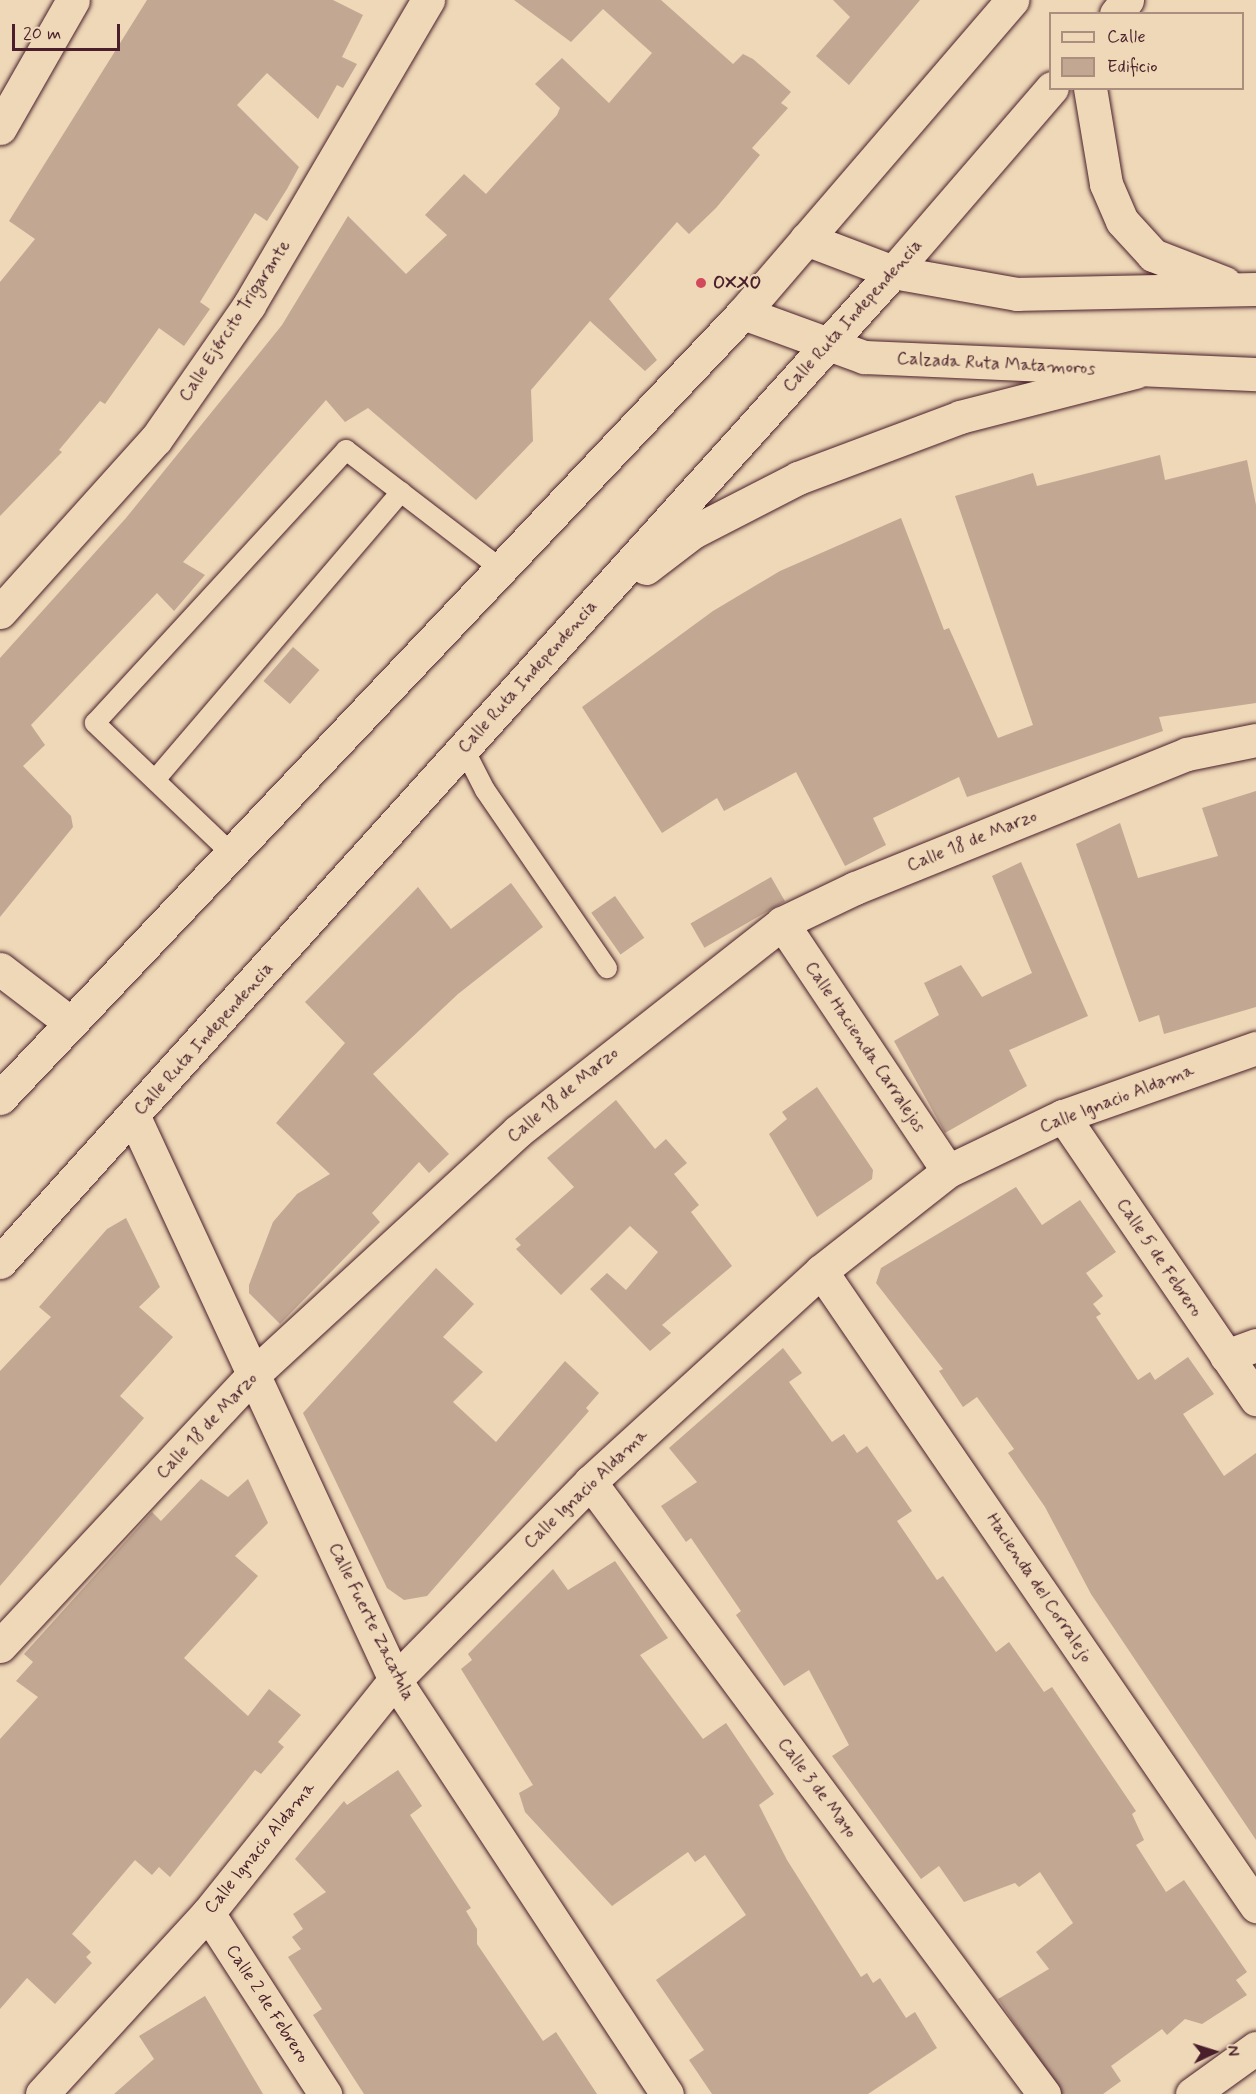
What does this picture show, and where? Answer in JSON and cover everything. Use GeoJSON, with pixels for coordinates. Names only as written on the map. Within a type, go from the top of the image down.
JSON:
{"type":"FeatureCollection","features":[{"type":"Feature","properties":{"kind":"street"},"geometry":{"type":"LineString","coordinates":[[0,128],[73,0]]}},
{"type":"Feature","properties":{"kind":"street","name":"Calle Ejército Trigarante"},"geometry":{"type":"LineString","coordinates":[[0,612],[156,439],[249,305],[428,0]]}},
{"type":"Feature","properties":{"kind":"street"},"geometry":{"type":"LineString","coordinates":[[0,1098],[68,1021],[743,313],[1012,0]]}},
{"type":"Feature","properties":{"kind":"street"},"geometry":{"type":"LineString","coordinates":[[1118,12],[1127,0]]}},
{"type":"Feature","properties":{"kind":"street","name":"Calle Ruta Independencia"},"geometry":{"type":"LineString","coordinates":[[0,1262],[134,1117],[827,346],[1050,90]]}},
{"type":"Feature","properties":{"kind":"street"},"geometry":{"type":"LineString","coordinates":[[1090,90],[1107,184],[1122,221],[1153,255],[1247,289]]}},
{"type":"Feature","properties":{"kind":"street"},"geometry":{"type":"LineString","coordinates":[[806,239],[893,272],[1017,294],[1247,289]]}},
{"type":"Feature","properties":{"kind":"street","name":"Calzada Ruta Matamoros"},"geometry":{"type":"LineString","coordinates":[[743,313],[827,346],[864,357],[1135,372],[1256,374]]}},
{"type":"Feature","properties":{"kind":"street"},"geometry":{"type":"LineString","coordinates":[[586,612],[693,532],[798,478],[960,417],[1135,372]]}},
{"type":"Feature","properties":{"kind":"street","name":"Calle 18 de Marzo"},"geometry":{"type":"LineString","coordinates":[[0,1646],[255,1373],[518,1131],[782,923],[855,888],[1187,754],[1256,740]]}},
{"type":"Feature","properties":{"kind":"street","name":"Calle Hacienda Carralejos"},"geometry":{"type":"LineString","coordinates":[[782,923],[948,1171]]}},
{"type":"Feature","properties":{"kind":"street"},"geometry":{"type":"LineString","coordinates":[[0,969],[68,1021]]}},
{"type":"Feature","properties":{"kind":"street","name":"Calle Ignacio Aldama"},"geometry":{"type":"LineString","coordinates":[[42,2094],[208,1913],[395,1680],[591,1482],[821,1271],[948,1171],[1063,1116],[1256,1048]]}},
{"type":"Feature","properties":{"kind":"street","name":"Calle 5 de Febrero"},"geometry":{"type":"LineString","coordinates":[[1063,1116],[1256,1399]]}},
{"type":"Feature","properties":{"kind":"street","name":"Calle Fuerte Zacatula"},"geometry":{"type":"LineString","coordinates":[[134,1117],[255,1373],[395,1680],[667,2094]]}},
{"type":"Feature","properties":{"kind":"street","name":"Hacienda del Corralejo"},"geometry":{"type":"LineString","coordinates":[[821,1271],[1256,1906]]}},
{"type":"Feature","properties":{"kind":"street"},"geometry":{"type":"LineString","coordinates":[[1226,1356],[1256,1345]]}},
{"type":"Feature","properties":{"kind":"street","name":"Calle 3 de Mayo"},"geometry":{"type":"LineString","coordinates":[[591,1482],[1044,2094]]}},
{"type":"Feature","properties":{"kind":"street","name":"Calle 2 de Febrero"},"geometry":{"type":"LineString","coordinates":[[208,1913],[325,2094]]}},
{"type":"Feature","properties":{"kind":"street"},"geometry":{"type":"LineString","coordinates":[[1192,2094],[1256,2048]]}},
{"type":"Feature","properties":{"kind":"lane"},"geometry":{"type":"LineString","coordinates":[[230,852],[95,723],[346,450],[500,568]]}},
{"type":"Feature","properties":{"kind":"lane"},"geometry":{"type":"LineString","coordinates":[[155,780],[401,492]]}},
{"type":"Feature","properties":{"kind":"lane"},"geometry":{"type":"LineString","coordinates":[[464,749],[485,790],[607,968]]}},
{"type":"Feature","properties":{"kind":"building"},"geometry":{"type":"Polygon","coordinates":[[[147,0],[333,0],[363,15],[342,57],[357,64],[343,88],[337,85],[318,119],[267,73],[237,105],[299,167],[287,189],[267,221],[255,213],[200,302],[210,309],[184,346],[159,328],[105,404],[100,401],[59,450],[62,452],[0,516],[0,282],[35,239],[9,221],[147,0]]]}},
{"type":"Feature","properties":{"kind":"building"},"geometry":{"type":"Polygon","coordinates":[[[514,0],[661,0],[733,64],[743,54],[753,59],[791,92],[781,103],[788,108],[752,148],[760,155],[716,208],[689,234],[677,222],[609,299],[657,360],[645,371],[590,321],[531,390],[533,441],[476,500],[368,408],[345,422],[326,400],[183,562],[205,575],[174,611],[157,593],[31,725],[45,745],[23,766],[71,816],[73,827],[0,917],[0,658],[126,518],[282,325],[348,216],[406,274],[447,235],[425,215],[464,174],[486,194],[557,115],[560,108],[535,84],[562,58],[609,103],[652,53],[603,9],[571,42],[514,0]]]}},
{"type":"Feature","properties":{"kind":"building"},"geometry":{"type":"Polygon","coordinates":[[[833,0],[920,0],[849,85],[816,56],[850,17],[833,0]]]}},
{"type":"Feature","properties":{"kind":"building"},"geometry":{"type":"Polygon","coordinates":[[[1160,455],[1165,480],[1247,460],[1256,505],[1256,703],[1159,717],[1163,731],[967,797],[959,777],[873,818],[886,845],[845,866],[796,772],[724,811],[717,798],[662,833],[582,707],[713,611],[780,571],[901,518],[944,630],[949,628],[998,738],[1033,725],[955,496],[1033,473],[1037,486],[1160,455]]]}},
{"type":"Feature","properties":{"kind":"building"},"geometry":{"type":"Polygon","coordinates":[[[293,647],[319,670],[290,704],[263,681],[293,647]]]}},
{"type":"Feature","properties":{"kind":"building"},"geometry":{"type":"Polygon","coordinates":[[[1256,791],[1256,1007],[1164,1034],[1159,1015],[1139,1022],[1076,844],[1120,823],[1138,878],[1218,856],[1202,808],[1256,791]]]}},
{"type":"Feature","properties":{"kind":"building"},"geometry":{"type":"Polygon","coordinates":[[[1021,862],[1088,1016],[1009,1050],[1027,1086],[945,1133],[894,1041],[939,1015],[924,983],[961,965],[982,997],[1032,973],[992,876],[1021,862]]]}},
{"type":"Feature","properties":{"kind":"building"},"geometry":{"type":"Polygon","coordinates":[[[771,877],[785,901],[704,948],[690,924],[771,877]]]}},
{"type":"Feature","properties":{"kind":"building"},"geometry":{"type":"Polygon","coordinates":[[[511,883],[543,927],[458,994],[373,1074],[449,1154],[429,1173],[419,1162],[372,1213],[380,1222],[280,1324],[249,1293],[249,1285],[273,1222],[297,1194],[330,1174],[276,1123],[345,1043],[305,1002],[418,887],[451,929],[511,883]]]}},
{"type":"Feature","properties":{"kind":"building"},"geometry":{"type":"Polygon","coordinates":[[[615,896],[644,938],[620,954],[591,913],[615,896]]]}},
{"type":"Feature","properties":{"kind":"building"},"geometry":{"type":"Polygon","coordinates":[[[817,1087],[873,1170],[872,1179],[817,1217],[769,1134],[787,1119],[782,1112],[817,1087]]]}},
{"type":"Feature","properties":{"kind":"building"},"geometry":{"type":"Polygon","coordinates":[[[616,1100],[655,1149],[666,1139],[687,1163],[674,1174],[699,1205],[691,1212],[732,1266],[662,1325],[671,1333],[650,1351],[590,1289],[607,1273],[626,1290],[658,1252],[630,1226],[561,1295],[516,1249],[521,1245],[515,1239],[574,1187],[547,1158],[616,1100]]]}},
{"type":"Feature","properties":{"kind":"building"},"geometry":{"type":"Polygon","coordinates":[[[1016,1187],[1042,1225],[1080,1200],[1116,1252],[1086,1273],[1103,1296],[1093,1304],[1101,1314],[1096,1317],[1138,1380],[1150,1372],[1155,1380],[1188,1357],[1214,1394],[1183,1414],[1224,1476],[1256,1453],[1256,1840],[1091,1594],[1045,1507],[1008,1453],[1014,1449],[977,1397],[963,1407],[939,1371],[943,1369],[876,1283],[881,1268],[1016,1187]]]}},
{"type":"Feature","properties":{"kind":"building"},"geometry":{"type":"Polygon","coordinates":[[[126,1218],[160,1287],[139,1307],[173,1337],[120,1396],[144,1418],[0,1586],[0,1371],[51,1317],[39,1307],[107,1229],[126,1218]]]}},
{"type":"Feature","properties":{"kind":"building"},"geometry":{"type":"Polygon","coordinates":[[[436,1268],[474,1304],[443,1337],[483,1372],[453,1402],[496,1442],[565,1361],[599,1393],[586,1408],[589,1411],[427,1596],[404,1600],[387,1588],[303,1413],[436,1268]]]}},
{"type":"Feature","properties":{"kind":"building"},"geometry":{"type":"Polygon","coordinates":[[[783,1348],[802,1373],[789,1382],[832,1442],[844,1434],[857,1453],[867,1446],[912,1511],[897,1521],[937,1580],[943,1576],[996,1652],[1009,1642],[1044,1692],[1052,1687],[1136,1811],[1132,1814],[1144,1840],[1136,1845],[1166,1892],[1184,1880],[1247,1972],[1236,1980],[1247,1995],[1202,2024],[1185,2019],[1167,2035],[1162,2029],[1111,2066],[1121,2081],[1103,2094],[1062,2094],[998,1999],[1049,1969],[1036,1952],[1073,1923],[1040,1872],[1019,1887],[1015,1883],[964,1902],[939,1866],[921,1879],[832,1756],[849,1745],[809,1670],[784,1686],[736,1615],[741,1611],[691,1538],[686,1542],[661,1506],[697,1482],[669,1448],[783,1348]]]}},
{"type":"Feature","properties":{"kind":"building"},"geometry":{"type":"Polygon","coordinates":[[[201,1479],[228,1497],[248,1479],[268,1523],[235,1556],[258,1576],[184,1658],[248,1716],[269,1689],[301,1715],[278,1742],[284,1747],[261,1774],[255,1770],[170,1877],[159,1867],[152,1875],[135,1860],[72,1934],[91,1952],[86,1957],[92,1963],[55,2004],[27,1978],[0,2009],[0,1739],[38,1697],[16,1681],[33,1662],[24,1654],[152,1512],[161,1521],[201,1479]]]}},
{"type":"Feature","properties":{"kind":"building"},"geometry":{"type":"Polygon","coordinates":[[[615,1561],[668,1638],[640,1655],[703,1739],[726,1723],[774,1794],[759,1805],[787,1860],[861,1977],[867,1973],[873,1983],[880,1978],[906,2018],[915,2012],[937,2048],[868,2094],[712,2094],[689,2060],[704,2050],[656,1980],[746,1915],[705,1855],[695,1862],[688,1852],[612,1906],[525,1812],[519,1793],[533,1785],[461,1669],[472,1660],[468,1654],[553,1569],[568,1590],[615,1561]]]}},
{"type":"Feature","properties":{"kind":"building"},"geometry":{"type":"Polygon","coordinates":[[[398,1770],[422,1806],[410,1815],[471,1908],[466,1911],[477,1929],[477,1944],[543,2041],[556,2032],[597,2094],[364,2094],[313,2015],[322,2009],[288,1957],[301,1949],[292,1937],[303,1929],[293,1914],[326,1892],[295,1859],[344,1801],[347,1805],[398,1770]]]}},
{"type":"Feature","properties":{"kind":"building"},"geometry":{"type":"Polygon","coordinates":[[[205,1996],[263,2094],[114,2094],[154,2059],[139,2036],[205,1996]]]}},
{"type":"Feature","properties":{"kind":"place","name":"OXXO"},"geometry":{"type":"Point","coordinates":[701,283]}}]}
